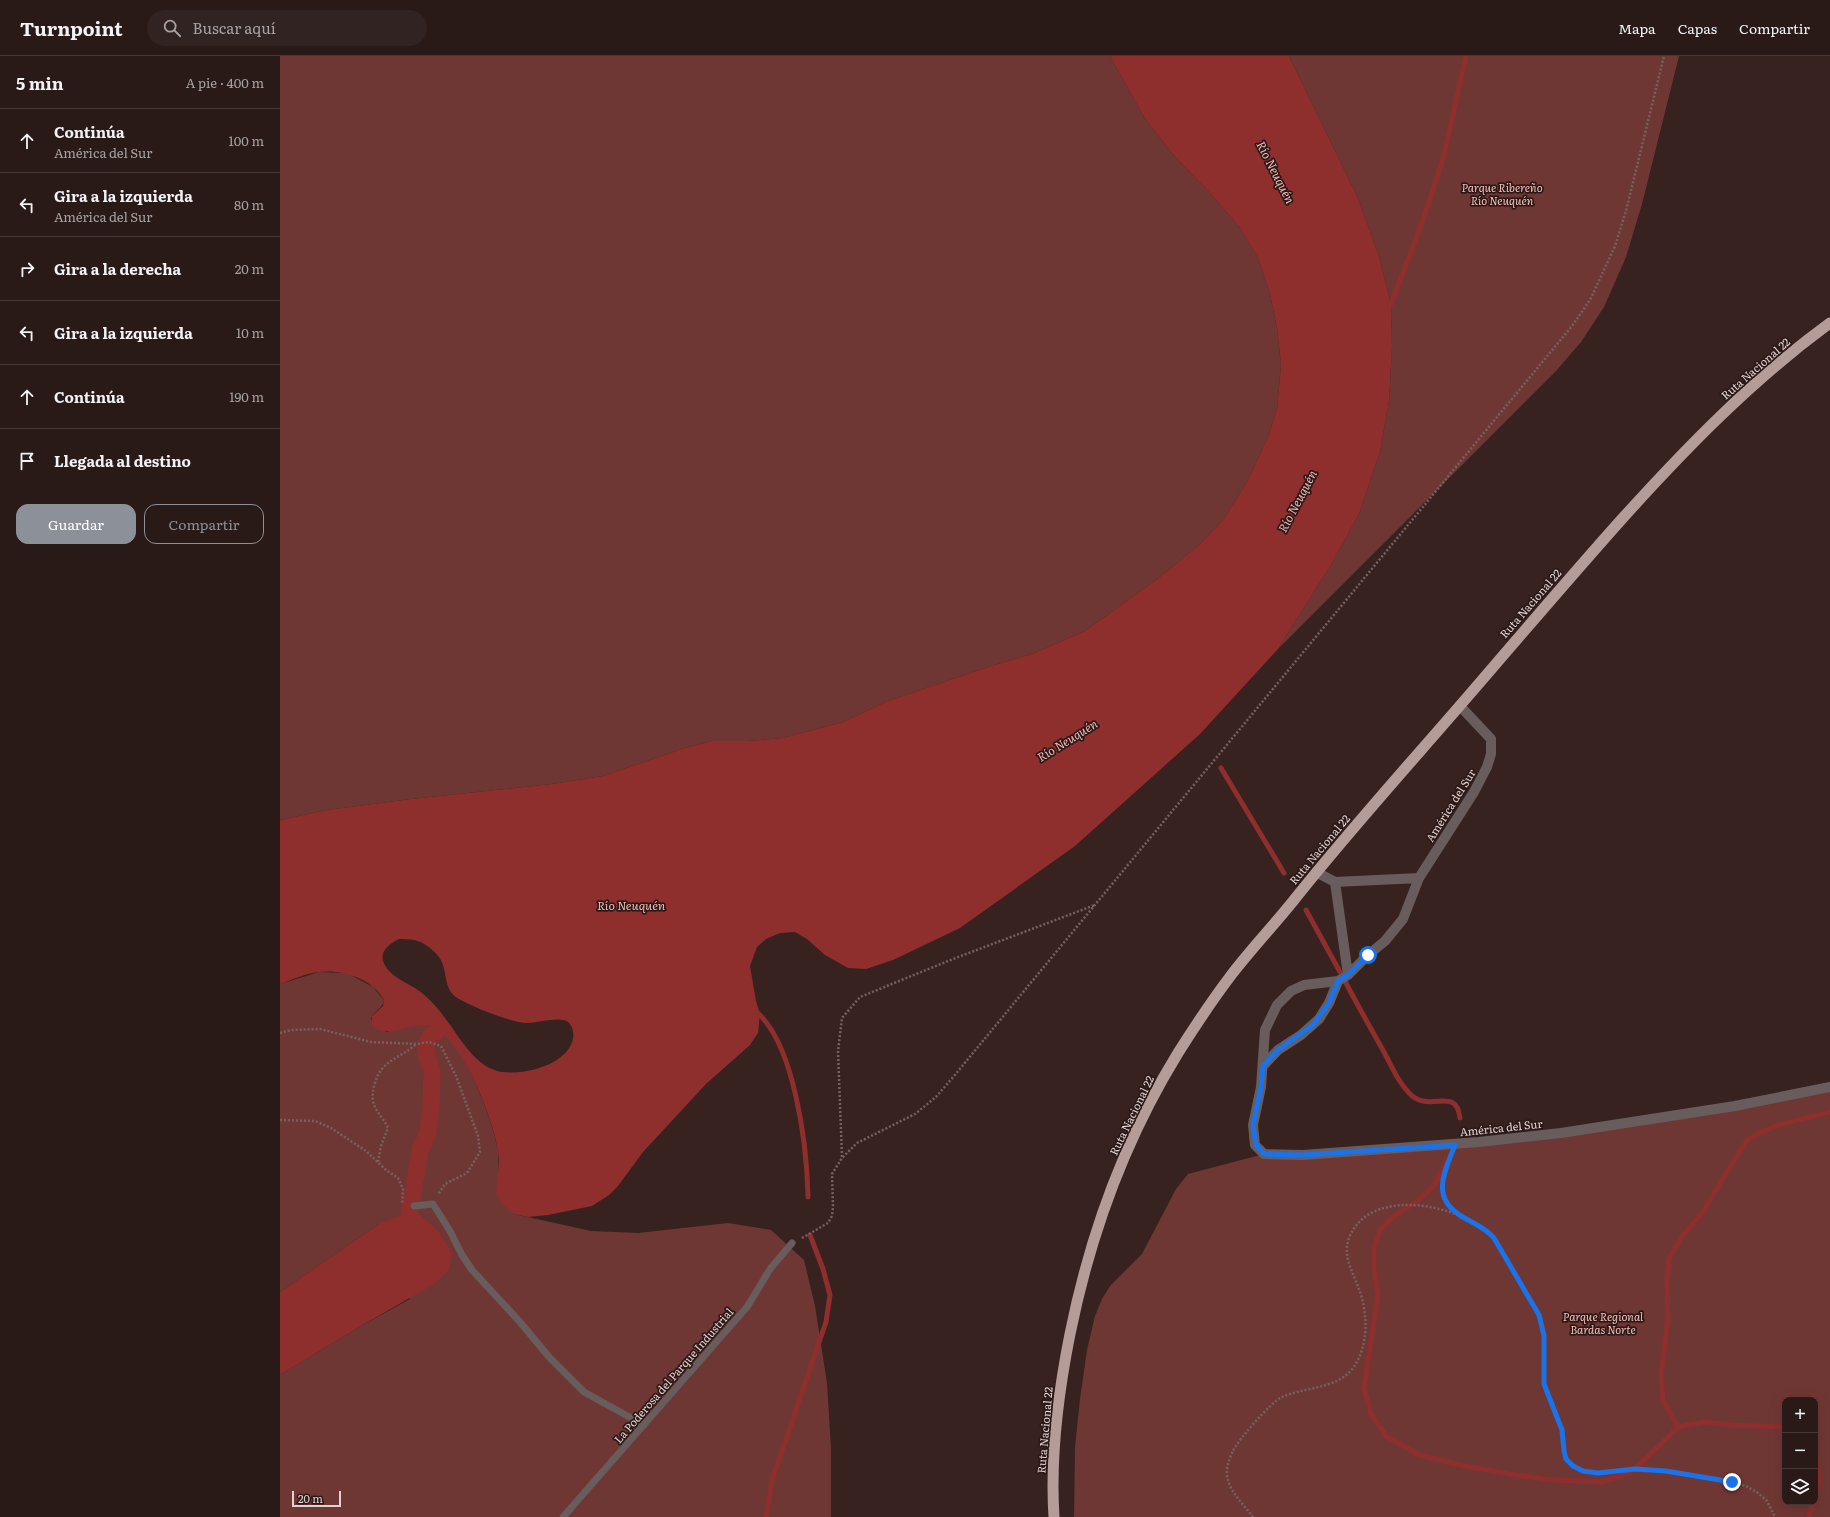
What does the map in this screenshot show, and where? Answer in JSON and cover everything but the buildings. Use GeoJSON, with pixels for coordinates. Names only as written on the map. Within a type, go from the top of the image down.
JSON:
{"type":"FeatureCollection","features":[{"type":"Feature","properties":{"kind":"highway","name":"Ruta Nacional 22"},"geometry":{"type":"LineString","coordinates":[[1054,1517],[1053,1466],[1056,1428],[1066,1355],[1082,1278],[1120,1168],[1153,1097],[1203,1015],[1231,975],[1316,872],[1606,536],[1701,434],[1755,382],[1830,323]]}},
{"type":"Feature","properties":{"kind":"street","name":"América del Sur"},"geometry":{"type":"LineString","coordinates":[[1460,706],[1491,739],[1491,754],[1488,768],[1419,878],[1403,919],[1385,941],[1348,975],[1338,981],[1304,984],[1291,991],[1277,1005],[1266,1030],[1263,1050],[1261,1087],[1253,1125],[1256,1145],[1264,1154],[1303,1155],[1455,1145],[1561,1133],[1735,1106],[1830,1086]]}},
{"type":"Feature","properties":{"kind":"street"},"geometry":{"type":"LineString","coordinates":[[1316,872],[1336,882],[1419,878]]}},
{"type":"Feature","properties":{"kind":"street"},"geometry":{"type":"LineString","coordinates":[[1336,882],[1348,975]]}},
{"type":"Feature","properties":{"kind":"street"},"geometry":{"type":"LineString","coordinates":[[1263,1066],[1278,1050],[1301,1035],[1319,1019],[1329,1003],[1338,981]]}},
{"type":"Feature","properties":{"kind":"lane"},"geometry":{"type":"LineString","coordinates":[[414,1206],[433,1204],[472,1270],[549,1356],[584,1392],[644,1425]]}},
{"type":"Feature","properties":{"kind":"lane","name":"La Poderosa del Parque Industrial"},"geometry":{"type":"LineString","coordinates":[[563,1517],[747,1307],[770,1269],[792,1243]]}},
{"type":"Feature","properties":{"kind":"path"},"geometry":{"type":"LineString","coordinates":[[792,1243],[828,1224],[832,1216],[833,1207],[832,1174],[842,1158],[857,1143],[915,1114],[936,1096],[954,1076],[1572,326],[1590,300],[1615,246],[1626,211],[1664,56]]}},
{"type":"Feature","properties":{"kind":"path"},"geometry":{"type":"LineString","coordinates":[[842,1158],[838,1051],[842,1018],[860,997],[953,959],[1095,905]]}},
{"type":"Feature","properties":{"kind":"path"},"geometry":{"type":"LineString","coordinates":[[280,1033],[291,1030],[320,1029],[371,1042],[416,1044],[429,1042],[441,1046],[456,1076],[478,1136],[480,1152],[467,1173],[445,1184],[433,1204]]}},
{"type":"Feature","properties":{"kind":"path"},"geometry":{"type":"LineString","coordinates":[[378,1163],[381,1146],[388,1128],[373,1102],[372,1091],[377,1073],[384,1065],[403,1054],[416,1044]]}},
{"type":"Feature","properties":{"kind":"path"},"geometry":{"type":"LineString","coordinates":[[280,1120],[315,1121],[331,1128],[366,1151],[378,1163],[398,1178],[403,1189],[402,1204]]}},
{"type":"Feature","properties":{"kind":"path"},"geometry":{"type":"LineString","coordinates":[[1455,1145],[1446,1169],[1442,1185],[1442,1194],[1446,1202],[1460,1215]]}},
{"type":"Feature","properties":{"kind":"path"},"geometry":{"type":"LineString","coordinates":[[1253,1517],[1231,1487],[1228,1479],[1229,1461],[1234,1449],[1270,1408],[1281,1398],[1340,1379],[1353,1369],[1360,1355],[1365,1331],[1365,1310],[1358,1286],[1349,1266],[1347,1253],[1349,1238],[1358,1224],[1370,1213],[1401,1205],[1427,1206],[1460,1215],[1485,1228],[1494,1238],[1539,1315],[1544,1336],[1544,1384],[1562,1430],[1566,1459],[1573,1466],[1583,1471],[1598,1473],[1635,1469],[1666,1471],[1732,1482],[1746,1486],[1758,1493],[1767,1501],[1775,1517]]}},
{"type":"Feature","properties":{"kind":"green space"},"geometry":{"type":"Polygon","coordinates":[[[280,56],[1110,56],[1145,119],[1176,158],[1210,193],[1240,228],[1258,258],[1270,294],[1277,328],[1281,365],[1277,409],[1268,437],[1247,482],[1223,520],[1198,546],[1156,580],[1085,631],[1032,654],[991,666],[888,701],[843,722],[783,738],[748,741],[712,741],[685,748],[603,776],[552,784],[411,799],[327,810],[280,820],[280,56]]]}},
{"type":"Feature","properties":{"kind":"green space","name":"Parque Ribereño Río Neuquén"},"geometry":{"type":"Polygon","coordinates":[[[1289,56],[1679,56],[1642,204],[1626,257],[1604,307],[1581,342],[1556,371],[1278,649],[1331,565],[1359,514],[1380,452],[1389,401],[1392,347],[1391,304],[1379,256],[1358,198],[1289,56]]]}},
{"type":"Feature","properties":{"kind":"green space"},"geometry":{"type":"Polygon","coordinates":[[[319,972],[347,973],[373,987],[384,1000],[382,1006],[371,1019],[386,1032],[412,1026],[426,1025],[439,1029],[449,1038],[468,1067],[484,1103],[498,1150],[500,1177],[514,1214],[591,1231],[638,1233],[728,1223],[771,1230],[804,1260],[815,1306],[827,1383],[831,1448],[831,1517],[280,1517],[280,1375],[361,1326],[410,1299],[379,1224],[280,1292],[280,984],[319,972]]]}},
{"type":"Feature","properties":{"kind":"green space","name":"Parque Regional Bardas Norte"},"geometry":{"type":"Polygon","coordinates":[[[1830,1087],[1830,1517],[1074,1517],[1075,1447],[1080,1399],[1087,1350],[1095,1316],[1102,1299],[1110,1286],[1142,1254],[1176,1189],[1188,1174],[1264,1154],[1455,1145],[1830,1087]]]}},
{"type":"Feature","properties":{"kind":"water","name":"Río Neuquén"},"geometry":{"type":"Polygon","coordinates":[[[1110,56],[1289,56],[1358,198],[1379,256],[1391,304],[1392,347],[1389,401],[1380,452],[1359,514],[1331,565],[1278,649],[1200,734],[1075,846],[960,928],[893,960],[866,969],[848,968],[825,955],[807,939],[795,932],[780,933],[766,939],[757,947],[750,966],[756,1001],[760,1014],[758,1033],[750,1045],[706,1084],[643,1152],[618,1186],[609,1195],[592,1206],[548,1215],[528,1217],[514,1214],[504,1206],[496,1194],[499,1156],[495,1137],[483,1100],[464,1061],[442,1032],[430,1026],[423,1025],[392,1031],[378,1029],[372,1025],[372,1016],[383,1006],[384,1000],[372,986],[365,981],[347,974],[328,971],[314,973],[280,984],[280,820],[327,810],[411,799],[552,784],[603,776],[685,748],[712,741],[748,741],[783,738],[843,722],[888,701],[991,666],[1032,654],[1085,631],[1156,580],[1198,546],[1223,520],[1247,482],[1268,437],[1277,409],[1281,365],[1277,328],[1270,294],[1258,258],[1240,228],[1210,193],[1176,158],[1145,119],[1110,56]],[[399,939],[387,947],[383,953],[382,957],[386,967],[400,980],[422,993],[437,1008],[469,1051],[484,1065],[502,1072],[511,1073],[533,1070],[554,1062],[563,1056],[569,1048],[573,1039],[572,1028],[565,1020],[549,1020],[531,1023],[520,1022],[493,1014],[465,1002],[454,996],[451,992],[447,984],[441,961],[435,953],[423,943],[418,941],[399,939]]]}},
{"type":"Feature","properties":{"kind":"water"},"geometry":{"type":"Polygon","coordinates":[[[418,1213],[438,1231],[452,1253],[448,1271],[434,1284],[280,1375],[280,1292],[379,1224],[402,1215],[418,1213]]]}},
{"type":"Feature","properties":{"kind":"waterway"},"geometry":{"type":"LineString","coordinates":[[1387,310],[1391,304],[1423,220],[1443,159],[1466,56]]}},
{"type":"Feature","properties":{"kind":"waterway"},"geometry":{"type":"LineString","coordinates":[[1221,768],[1284,873]]}},
{"type":"Feature","properties":{"kind":"waterway"},"geometry":{"type":"LineString","coordinates":[[1306,910],[1340,972]]}},
{"type":"Feature","properties":{"kind":"waterway"},"geometry":{"type":"LineString","coordinates":[[1346,983],[1396,1074],[1410,1094],[1426,1102],[1448,1101],[1453,1103],[1458,1108],[1460,1118]]}},
{"type":"Feature","properties":{"kind":"waterway"},"geometry":{"type":"LineString","coordinates":[[754,1010],[768,1025],[780,1045],[789,1070],[801,1124],[805,1151],[808,1197]]}},
{"type":"Feature","properties":{"kind":"waterway"},"geometry":{"type":"LineString","coordinates":[[409,1215],[420,1151],[428,1133],[431,1105],[432,1071],[427,1057],[426,1047],[429,1038],[439,1029]]}},
{"type":"Feature","properties":{"kind":"waterway"},"geometry":{"type":"LineString","coordinates":[[1678,1427],[1663,1400],[1661,1374],[1668,1318],[1667,1282],[1669,1258],[1683,1235],[1703,1212],[1748,1139],[1775,1126],[1830,1112]]}},
{"type":"Feature","properties":{"kind":"waterway"},"geometry":{"type":"LineString","coordinates":[[1446,1162],[1434,1186],[1419,1200],[1397,1214],[1381,1228],[1374,1248],[1374,1270],[1378,1294],[1364,1388],[1371,1414],[1386,1436],[1419,1455],[1465,1466],[1553,1480],[1600,1482],[1618,1477],[1635,1469],[1678,1427],[1705,1422],[1731,1425],[1782,1427]]}},
{"type":"Feature","properties":{"kind":"waterway"},"geometry":{"type":"LineString","coordinates":[[766,1517],[772,1480],[826,1322],[830,1295],[823,1269],[810,1235]]}},
{"type":"Feature","properties":{"kind":"waterway"},"geometry":{"type":"LineString","coordinates":[[1818,1474],[1818,1485]]}},
{"type":"Feature","properties":{"kind":"waterway"},"geometry":{"type":"LineString","coordinates":[[1809,1517],[1812,1505]]}},
{"type":"Feature","properties":{"kind":"route"},"geometry":{"type":"LineString","coordinates":[[1368,955],[1348,975],[1338,981],[1329,1003],[1319,1019],[1301,1035],[1278,1050],[1263,1066],[1261,1087],[1253,1125],[1253,1137],[1256,1145],[1264,1154],[1303,1155],[1455,1145],[1446,1169],[1442,1185],[1442,1194],[1446,1202],[1460,1215],[1485,1228],[1494,1238],[1539,1315],[1544,1336],[1544,1384],[1562,1430],[1566,1459],[1573,1466],[1583,1471],[1598,1473],[1635,1469],[1666,1471],[1732,1482]]}}]}
